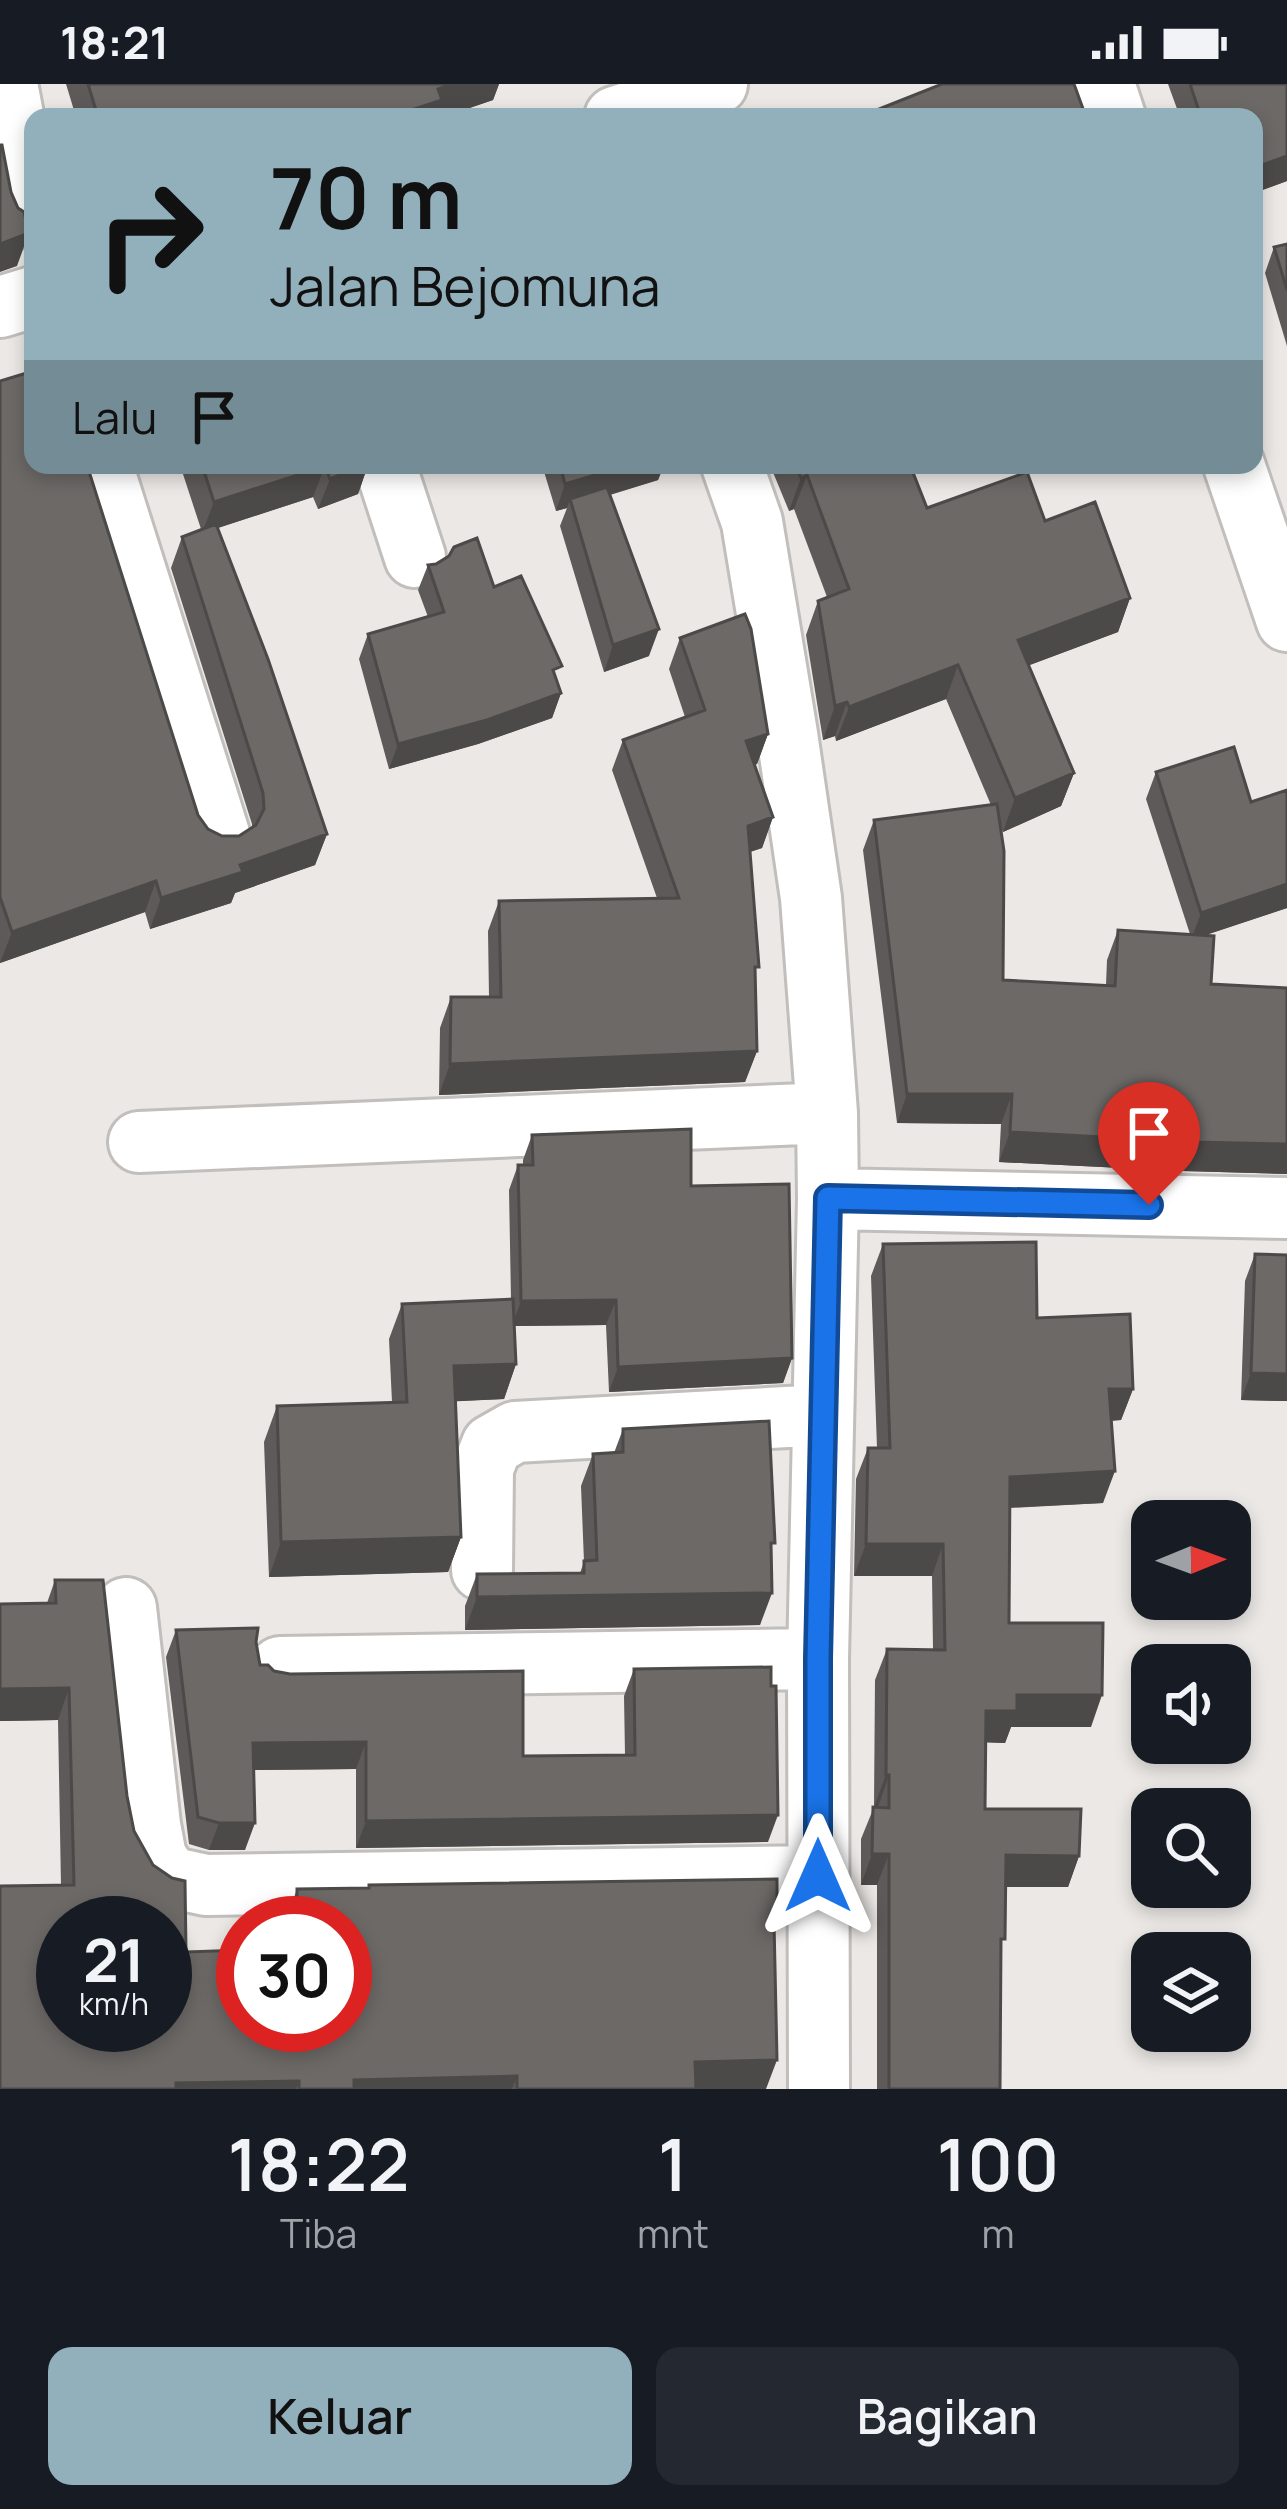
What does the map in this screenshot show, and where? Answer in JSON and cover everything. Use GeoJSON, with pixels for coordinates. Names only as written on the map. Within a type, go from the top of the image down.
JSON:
{"type":"FeatureCollection","features":[{"type":"Feature","properties":{"kind":"street"},"geometry":{"type":"LineString","coordinates":[[7,84],[24,172]]}},
{"type":"Feature","properties":{"kind":"street"},"geometry":{"type":"LineString","coordinates":[[643,108],[717,84]]}},
{"type":"Feature","properties":{"kind":"street"},"geometry":{"type":"LineString","coordinates":[[105,474],[219,833]]}},
{"type":"Feature","properties":{"kind":"street"},"geometry":{"type":"LineString","coordinates":[[388,474],[415,557]]}},
{"type":"Feature","properties":{"kind":"street"},"geometry":{"type":"LineString","coordinates":[[735,474],[752,522],[811,898],[826,1113],[818,1659],[819,2089]]}},
{"type":"Feature","properties":{"kind":"street"},"geometry":{"type":"LineString","coordinates":[[1237,474],[1287,621]]}},
{"type":"Feature","properties":{"kind":"street"},"geometry":{"type":"LineString","coordinates":[[140,1142],[826,1113]]}},
{"type":"Feature","properties":{"kind":"street"},"geometry":{"type":"LineString","coordinates":[[828,1198],[1287,1208]]}},
{"type":"Feature","properties":{"kind":"street"},"geometry":{"type":"LineString","coordinates":[[482,1570],[483,1468],[492,1445],[515,1432],[823,1415]]}},
{"type":"Feature","properties":{"kind":"street"},"geometry":{"type":"LineString","coordinates":[[126,1608],[150,1826],[156,1857],[169,1877],[206,1885],[818,1876]]}},
{"type":"Feature","properties":{"kind":"street"},"geometry":{"type":"LineString","coordinates":[[280,1667],[818,1659]]}},
{"type":"Feature","properties":{"kind":"building"},"geometry":{"type":"Polygon","coordinates":[[[88,84],[453,84],[438,89],[442,100],[418,108],[95,108],[88,84]]]}},
{"type":"Feature","properties":{"kind":"building"},"geometry":{"type":"Polygon","coordinates":[[[942,84],[1074,84],[1083,108],[882,108],[942,84]]]}},
{"type":"Feature","properties":{"kind":"building"},"geometry":{"type":"Polygon","coordinates":[[[1190,84],[1287,84],[1287,156],[1263,165],[1263,108],[1198,108],[1190,84]]]}},
{"type":"Feature","properties":{"kind":"building"},"geometry":{"type":"Polygon","coordinates":[[[2,145],[11,192],[24,212],[24,235],[0,244],[2,145]]]}},
{"type":"Feature","properties":{"kind":"building"},"geometry":{"type":"Polygon","coordinates":[[[1287,244],[1287,290],[1274,247],[1287,244]]]}},
{"type":"Feature","properties":{"kind":"building"},"geometry":{"type":"Polygon","coordinates":[[[24,374],[24,474],[90,474],[198,815],[208,829],[222,836],[239,836],[256,825],[264,809],[263,793],[182,537],[216,524],[327,834],[240,865],[243,872],[161,898],[156,881],[12,932],[0,897],[0,381],[24,374]]]}},
{"type":"Feature","properties":{"kind":"building"},"geometry":{"type":"Polygon","coordinates":[[[205,474],[300,474],[214,502],[205,474]]]}},
{"type":"Feature","properties":{"kind":"building"},"geometry":{"type":"Polygon","coordinates":[[[562,474],[599,474],[565,484],[562,474]]]}},
{"type":"Feature","properties":{"kind":"building"},"geometry":{"type":"Polygon","coordinates":[[[799,474],[914,474],[927,508],[1028,474],[1045,521],[1095,502],[1130,598],[1018,640],[1074,773],[1015,798],[958,665],[849,707],[847,702],[835,706],[818,601],[849,589],[807,475],[801,478],[799,474]]]}},
{"type":"Feature","properties":{"kind":"building"},"geometry":{"type":"Polygon","coordinates":[[[607,487],[659,629],[613,645],[570,499],[607,487]]]}},
{"type":"Feature","properties":{"kind":"building"},"geometry":{"type":"Polygon","coordinates":[[[477,538],[494,587],[521,576],[562,666],[553,670],[561,693],[487,720],[398,744],[368,634],[444,612],[428,565],[477,538]]]}},
{"type":"Feature","properties":{"kind":"building"},"geometry":{"type":"Polygon","coordinates":[[[745,614],[768,734],[746,741],[773,817],[748,826],[759,967],[755,967],[757,1051],[450,1064],[451,997],[501,997],[499,901],[679,898],[623,740],[705,710],[680,638],[745,614]]]}},
{"type":"Feature","properties":{"kind":"building"},"geometry":{"type":"Polygon","coordinates":[[[1234,747],[1251,802],[1287,790],[1287,884],[1201,913],[1156,772],[1234,747]]]}},
{"type":"Feature","properties":{"kind":"building"},"geometry":{"type":"Polygon","coordinates":[[[997,804],[1004,851],[1003,980],[1115,986],[1118,930],[1214,936],[1211,984],[1287,988],[1287,1144],[1010,1132],[1012,1094],[907,1094],[874,820],[997,804]]]}},
{"type":"Feature","properties":{"kind":"building"},"geometry":{"type":"Polygon","coordinates":[[[691,1129],[691,1186],[789,1184],[792,1358],[618,1367],[616,1300],[521,1301],[518,1165],[533,1165],[532,1135],[691,1129]]]}},
{"type":"Feature","properties":{"kind":"building"},"geometry":{"type":"Polygon","coordinates":[[[1036,1242],[1037,1318],[1130,1314],[1133,1389],[1109,1389],[1115,1471],[1010,1477],[1009,1623],[1103,1623],[1102,1695],[1017,1695],[1017,1711],[986,1711],[985,1809],[1081,1809],[1079,1856],[1006,1855],[1000,2089],[889,2089],[889,1854],[872,1854],[873,1807],[889,1808],[887,1649],[945,1650],[943,1544],[866,1544],[868,1448],[890,1448],[883,1244],[1036,1242]]]}},
{"type":"Feature","properties":{"kind":"building"},"geometry":{"type":"Polygon","coordinates":[[[1255,1254],[1287,1255],[1287,1374],[1251,1373],[1255,1254]]]}},
{"type":"Feature","properties":{"kind":"building"},"geometry":{"type":"Polygon","coordinates":[[[513,1299],[516,1364],[454,1366],[461,1537],[281,1542],[277,1406],[407,1402],[402,1304],[513,1299]]]}},
{"type":"Feature","properties":{"kind":"building"},"geometry":{"type":"Polygon","coordinates":[[[769,1421],[775,1543],[771,1543],[772,1593],[477,1597],[477,1574],[584,1573],[584,1561],[597,1560],[593,1454],[623,1452],[623,1429],[769,1421]]]}},
{"type":"Feature","properties":{"kind":"building"},"geometry":{"type":"Polygon","coordinates":[[[55,1580],[103,1580],[134,1831],[153,1865],[185,1881],[185,1896],[36,1896],[36,2052],[192,2052],[192,1952],[216,1951],[216,2052],[372,2052],[372,1896],[297,1896],[297,1889],[777,1879],[777,2060],[695,2062],[696,2089],[517,2089],[517,2076],[354,2080],[354,2089],[299,2089],[299,2081],[176,2083],[176,2089],[0,2089],[0,1886],[74,1885],[69,1688],[0,1689],[0,1604],[56,1603],[55,1580]]]}},
{"type":"Feature","properties":{"kind":"building"},"geometry":{"type":"Polygon","coordinates":[[[258,1628],[260,1665],[290,1674],[523,1671],[523,1756],[635,1755],[634,1669],[771,1667],[771,1686],[776,1686],[778,1815],[366,1821],[366,1742],[253,1743],[255,1823],[219,1823],[198,1817],[176,1630],[258,1628]]]}},
{"type":"Feature","properties":{"kind":"route"},"geometry":{"type":"LineString","coordinates":[[818,1876],[828,1198],[1149,1205]]}}]}
